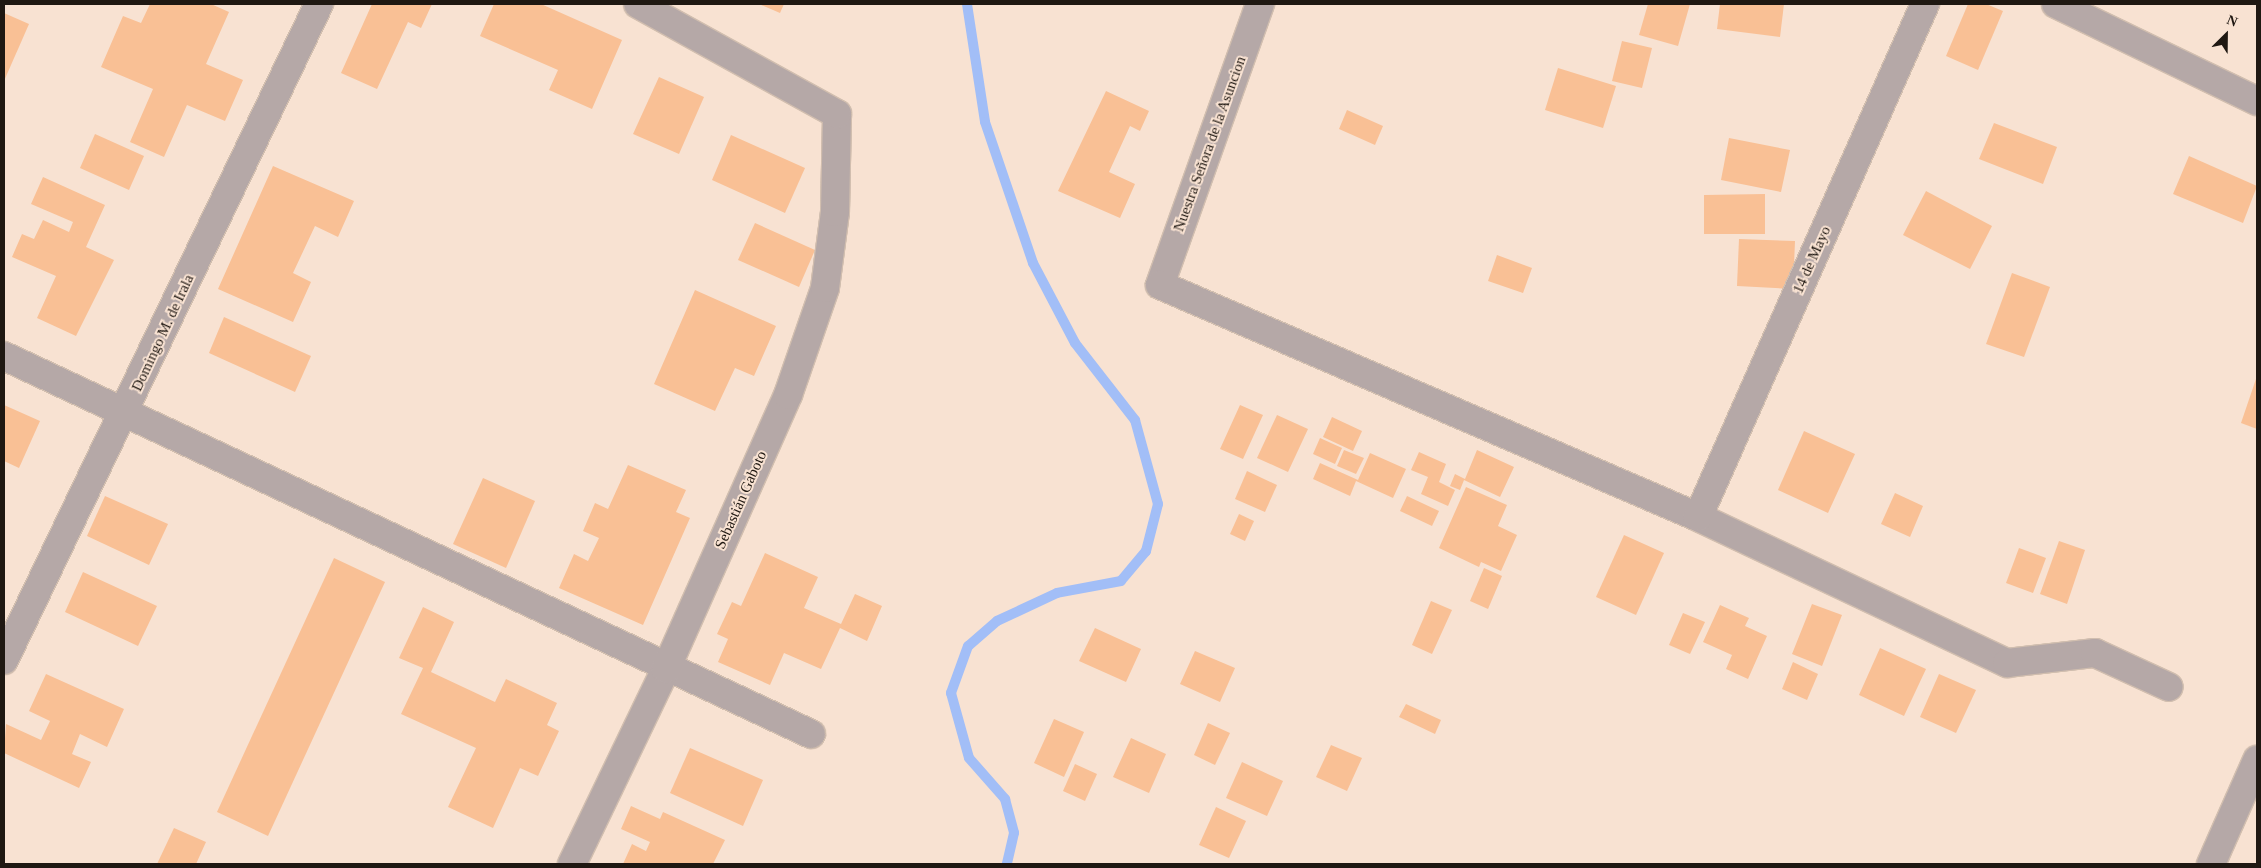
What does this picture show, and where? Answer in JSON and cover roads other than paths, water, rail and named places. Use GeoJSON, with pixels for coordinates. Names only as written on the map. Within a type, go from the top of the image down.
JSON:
{"type":"FeatureCollection","features":[{"type":"Feature","properties":{"kind":"street","name":"Domingo M. de Irala"},"geometry":{"type":"LineString","coordinates":[[4,660],[125,414],[319,4]]}},
{"type":"Feature","properties":{"kind":"street","name":"Sebastián Gaboto"},"geometry":{"type":"LineString","coordinates":[[572,864],[666,669],[788,395],[825,288],[835,212],[836,114],[638,4]]}},
{"type":"Feature","properties":{"kind":"street","name":"Nuestra Señora de la Asuncion"},"geometry":{"type":"LineString","coordinates":[[1260,4],[1160,285],[1698,517]]}},
{"type":"Feature","properties":{"kind":"street","name":"14 de Mayo"},"geometry":{"type":"LineString","coordinates":[[1698,517],[1925,4]]}},
{"type":"Feature","properties":{"kind":"street"},"geometry":{"type":"LineString","coordinates":[[2056,4],[2257,101]]}},
{"type":"Feature","properties":{"kind":"street"},"geometry":{"type":"LineString","coordinates":[[4,356],[666,669],[811,734]]}},
{"type":"Feature","properties":{"kind":"street"},"geometry":{"type":"LineString","coordinates":[[1698,517],[2007,663],[2095,653],[2169,686]]}},
{"type":"Feature","properties":{"kind":"street"},"geometry":{"type":"LineString","coordinates":[[2211,864],[2257,760]]}},
{"type":"Feature","properties":{"kind":"waterway"},"geometry":{"type":"LineString","coordinates":[[967,4],[985,122],[1033,263],[1075,343],[1135,420],[1158,504],[1146,551],[1121,581],[1057,593],[997,621],[968,646],[951,693],[969,758],[1005,799],[1014,833],[1007,864]]}}]}
